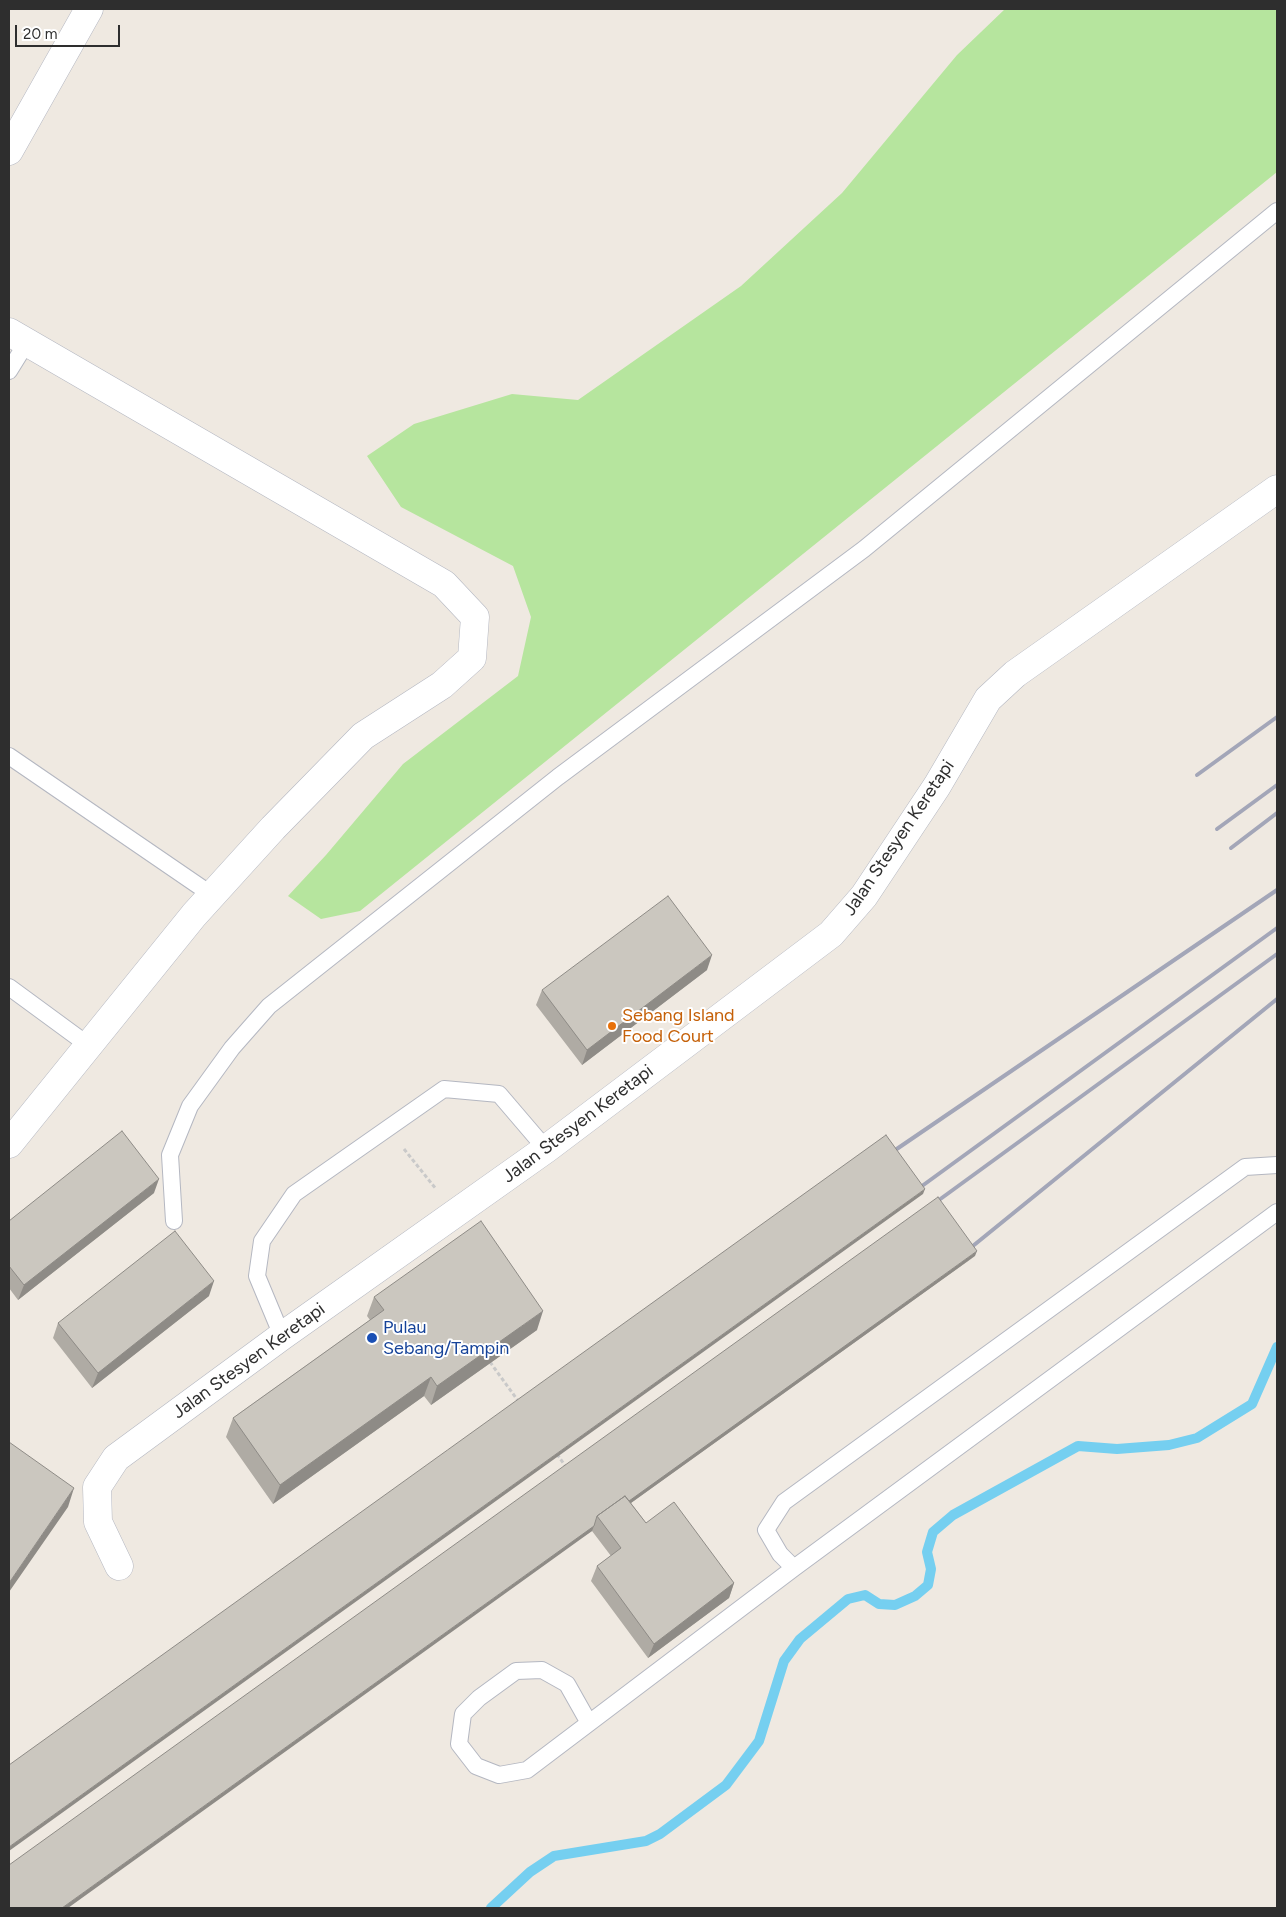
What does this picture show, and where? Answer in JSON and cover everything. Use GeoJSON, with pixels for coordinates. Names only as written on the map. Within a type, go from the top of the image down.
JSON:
{"type":"FeatureCollection","features":[{"type":"Feature","properties":{"kind":"street"},"geometry":{"type":"LineString","coordinates":[[9,151],[89,9]]}},
{"type":"Feature","properties":{"kind":"street"},"geometry":{"type":"LineString","coordinates":[[9,1144],[182,929],[273,828],[363,736],[442,685],[472,658],[475,618],[444,584],[18,337]]}},
{"type":"Feature","properties":{"kind":"street","name":"Jalan Stesyen Keretapi"},"geometry":{"type":"LineString","coordinates":[[119,1566],[98,1522],[97,1487],[116,1458],[282,1336],[546,1150],[831,934],[864,896],[938,786],[988,699],[1014,674],[1277,489]]}},
{"type":"Feature","properties":{"kind":"lane"},"geometry":{"type":"LineString","coordinates":[[174,1221],[170,1155],[190,1106],[232,1048],[269,1006],[558,777],[864,549],[1277,211]]}},
{"type":"Feature","properties":{"kind":"lane"},"geometry":{"type":"LineString","coordinates":[[9,371],[18,337]]}},
{"type":"Feature","properties":{"kind":"lane"},"geometry":{"type":"LineString","coordinates":[[9,756],[212,895]]}},
{"type":"Feature","properties":{"kind":"lane"},"geometry":{"type":"LineString","coordinates":[[10,989],[88,1046]]}},
{"type":"Feature","properties":{"kind":"lane"},"geometry":{"type":"LineString","coordinates":[[282,1336],[257,1276],[262,1241],[294,1194],[444,1089],[499,1094],[546,1150]]}},
{"type":"Feature","properties":{"kind":"lane"},"geometry":{"type":"LineString","coordinates":[[794,1568],[780,1554],[766,1530],[784,1502],[1245,1167],[1277,1165]]}},
{"type":"Feature","properties":{"kind":"lane"},"geometry":{"type":"LineString","coordinates":[[589,1723],[567,1684],[542,1670],[516,1672],[479,1698],[463,1714],[459,1744],[476,1766],[500,1775],[527,1770],[794,1568],[1277,1212]]}},
{"type":"Feature","properties":{"kind":"path"},"geometry":{"type":"LineString","coordinates":[[490,1362],[525,1410]]}},
{"type":"Feature","properties":{"kind":"path"},"geometry":{"type":"LineString","coordinates":[[554,1449],[571,1473]]}},
{"type":"Feature","properties":{"kind":"green space"},"geometry":{"type":"Polygon","coordinates":[[[1005,9],[1277,9],[1277,172],[360,911],[321,919],[288,896],[326,855],[403,764],[518,676],[531,617],[513,566],[401,507],[367,456],[414,424],[512,394],[578,400],[741,286],[842,193],[957,55],[1005,9]]]}},
{"type":"Feature","properties":{"kind":"building"},"geometry":{"type":"Polygon","coordinates":[[[668,896],[712,955],[587,1050],[542,990],[668,896]]]}},
{"type":"Feature","properties":{"kind":"building"},"geometry":{"type":"Polygon","coordinates":[[[122,1131],[159,1179],[24,1285],[9,1266],[9,1221],[122,1131]]]}},
{"type":"Feature","properties":{"kind":"building"},"geometry":{"type":"Polygon","coordinates":[[[886,1135],[925,1189],[9,1847],[9,1765],[886,1135]]]}},
{"type":"Feature","properties":{"kind":"building"},"geometry":{"type":"Polygon","coordinates":[[[938,1197],[977,1251],[629,1501],[625,1496],[597,1516],[594,1526],[62,1908],[9,1908],[9,1865],[938,1197]]]}},
{"type":"Feature","properties":{"kind":"building"},"geometry":{"type":"Polygon","coordinates":[[[481,1221],[543,1311],[437,1386],[431,1377],[280,1485],[233,1418],[384,1310],[374,1297],[481,1221]]]}},
{"type":"Feature","properties":{"kind":"building"},"geometry":{"type":"Polygon","coordinates":[[[175,1231],[214,1281],[98,1373],[58,1323],[175,1231]]]}},
{"type":"Feature","properties":{"kind":"building"},"geometry":{"type":"Polygon","coordinates":[[[9,1442],[74,1488],[9,1583],[9,1442]]]}},
{"type":"Feature","properties":{"kind":"building"},"geometry":{"type":"Polygon","coordinates":[[[625,1496],[646,1523],[674,1502],[734,1583],[654,1644],[597,1566],[621,1548],[597,1516],[625,1496]]]}},
{"type":"Feature","properties":{"kind":"waterway"},"geometry":{"type":"LineString","coordinates":[[491,1908],[530,1872],[554,1856],[646,1841],[660,1834],[726,1785],[759,1741],[784,1661],[800,1639],[848,1599],[865,1595],[879,1604],[895,1605],[915,1596],[928,1585],[931,1569],[927,1552],[933,1532],[953,1515],[1078,1446],[1117,1449],[1169,1445],[1197,1438],[1252,1404],[1277,1347]]}},
{"type":"Feature","properties":{"kind":"railway"},"geometry":{"type":"LineString","coordinates":[[1197,775],[1277,717]]}},
{"type":"Feature","properties":{"kind":"railway"},"geometry":{"type":"LineString","coordinates":[[1217,829],[1277,785]]}},
{"type":"Feature","properties":{"kind":"railway"},"geometry":{"type":"LineString","coordinates":[[1231,848],[1277,813]]}},
{"type":"Feature","properties":{"kind":"railway"},"geometry":{"type":"LineString","coordinates":[[885,1157],[1277,890]]}},
{"type":"Feature","properties":{"kind":"railway"},"geometry":{"type":"LineString","coordinates":[[911,1194],[1277,928]]}},
{"type":"Feature","properties":{"kind":"railway"},"geometry":{"type":"LineString","coordinates":[[928,1208],[1277,954]]}},
{"type":"Feature","properties":{"kind":"railway"},"geometry":{"type":"LineString","coordinates":[[963,1254],[1277,999]]}},
{"type":"Feature","properties":{"kind":"place","name":"Sebang Island Food Court"},"geometry":{"type":"Point","coordinates":[612,1026]}},
{"type":"Feature","properties":{"kind":"place","name":"Pulau Sebang/Tampin"},"geometry":{"type":"Point","coordinates":[372,1338]}}]}
